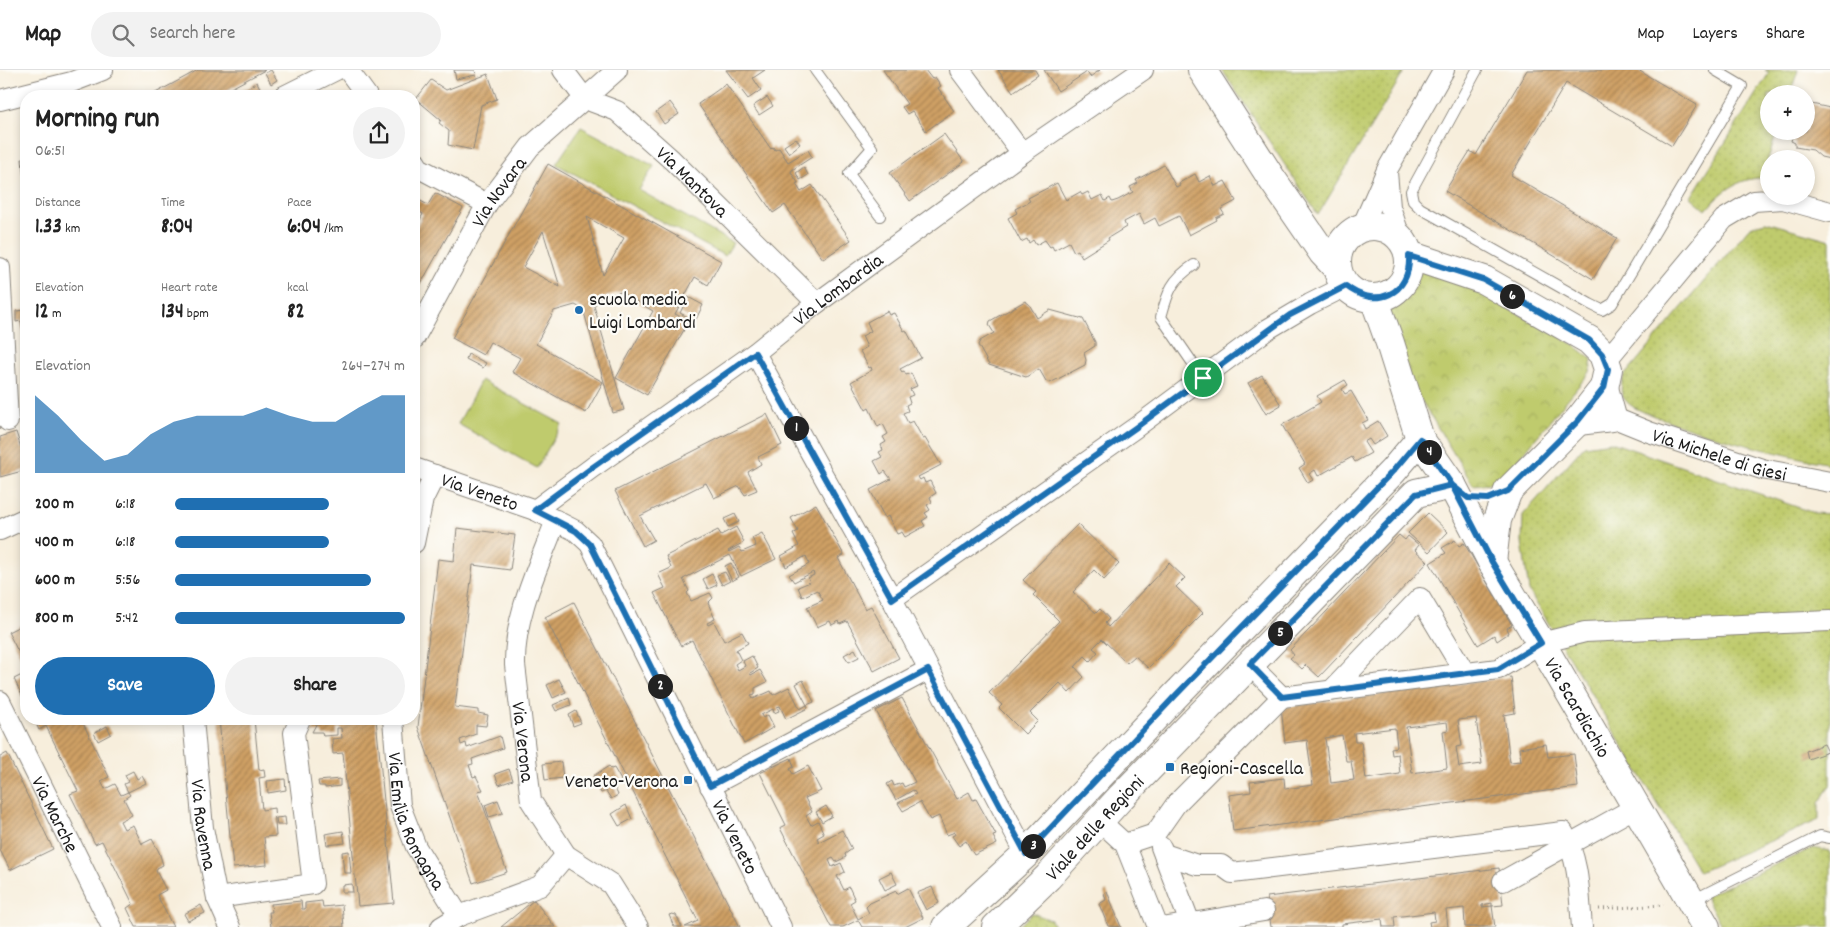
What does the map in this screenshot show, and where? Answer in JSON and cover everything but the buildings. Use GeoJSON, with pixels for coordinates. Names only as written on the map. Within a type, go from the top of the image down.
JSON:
{"type":"FeatureCollection","features":[{"type":"Feature","properties":{"kind":"street"},"geometry":{"type":"LineString","coordinates":[[73,89],[103,70]]}},
{"type":"Feature","properties":{"kind":"street"},"geometry":{"type":"LineString","coordinates":[[296,90],[336,70]]}},
{"type":"Feature","properties":{"kind":"street"},"geometry":{"type":"LineString","coordinates":[[348,70],[363,90]]}},
{"type":"Feature","properties":{"kind":"street"},"geometry":{"type":"LineString","coordinates":[[563,70],[585,99]]}},
{"type":"Feature","properties":{"kind":"street","name":"Via Novara"},"geometry":{"type":"LineString","coordinates":[[420,328],[487,204],[530,147],[617,70]]}},
{"type":"Feature","properties":{"kind":"street"},"geometry":{"type":"LineString","coordinates":[[960,70],[1022,153]]}},
{"type":"Feature","properties":{"kind":"street","name":"Via Lombardia"},"geometry":{"type":"LineString","coordinates":[[535,510],[755,353],[817,302],[1022,153],[1143,70]]}},
{"type":"Feature","properties":{"kind":"street"},"geometry":{"type":"LineString","coordinates":[[1202,70],[1323,253],[1354,293],[1364,297],[1374,298],[1394,292],[1402,285],[1410,266],[1405,246],[1390,207],[1387,170]]}},
{"type":"Feature","properties":{"kind":"street"},"geometry":{"type":"LineString","coordinates":[[1342,277],[1337,258],[1340,248],[1354,233],[1387,170],[1444,70]]}},
{"type":"Feature","properties":{"kind":"street"},"geometry":{"type":"LineString","coordinates":[[0,101],[20,98]]}},
{"type":"Feature","properties":{"kind":"street","name":"Via Mantova"},"geometry":{"type":"LineString","coordinates":[[585,99],[617,111],[672,160],[817,302]]}},
{"type":"Feature","properties":{"kind":"street"},"geometry":{"type":"LineString","coordinates":[[420,171],[487,204]]}},
{"type":"Feature","properties":{"kind":"street"},"geometry":{"type":"LineString","coordinates":[[1374,298],[1420,439],[1452,485],[1468,498],[1488,499],[1508,491],[1578,421],[1605,375],[1724,219],[1754,201],[1783,199],[1830,212]]}},
{"type":"Feature","properties":{"kind":"street"},"geometry":{"type":"LineString","coordinates":[[1296,214],[1320,225],[1354,233],[1372,225],[1383,226],[1392,231],[1405,246],[1484,280],[1589,340],[1602,354],[1612,417],[1578,421]]}},
{"type":"Feature","properties":{"kind":"street"},"geometry":{"type":"LineString","coordinates":[[0,268],[11,422]]}},
{"type":"Feature","properties":{"kind":"street"},"geometry":{"type":"LineString","coordinates":[[892,599],[1135,428],[1342,277]]}},
{"type":"Feature","properties":{"kind":"street"},"geometry":{"type":"LineString","coordinates":[[755,353],[892,599],[1026,854],[1048,877]]}},
{"type":"Feature","properties":{"kind":"street","name":"Via Michele di Giesi"},"geometry":{"type":"LineString","coordinates":[[1612,417],[1649,432],[1762,469],[1830,482]]}},
{"type":"Feature","properties":{"kind":"street","name":"Viale delle Regioni"},"geometry":{"type":"LineString","coordinates":[[946,927],[1026,854],[1175,696],[1393,471],[1420,439]]}},
{"type":"Feature","properties":{"kind":"street","name":"Via Veneto"},"geometry":{"type":"LineString","coordinates":[[420,470],[535,510],[576,531],[590,544],[781,927]]}},
{"type":"Feature","properties":{"kind":"street"},"geometry":{"type":"LineString","coordinates":[[420,513],[423,499],[435,475]]}},
{"type":"Feature","properties":{"kind":"street","name":"Viale delle Regioni"},"geometry":{"type":"LineString","coordinates":[[996,927],[1048,877],[1250,664],[1416,494],[1452,485]]}},
{"type":"Feature","properties":{"kind":"street","name":"Via Scardicchio"},"geometry":{"type":"LineString","coordinates":[[1452,485],[1492,562],[1636,807],[1678,903],[1706,927]]}},
{"type":"Feature","properties":{"kind":"street"},"geometry":{"type":"LineString","coordinates":[[1492,562],[1497,520],[1508,491]]}},
{"type":"Feature","properties":{"kind":"street","name":"Via Verona"},"geometry":{"type":"LineString","coordinates":[[556,520],[520,616],[514,644],[531,802],[566,855],[611,884],[632,925]]}},
{"type":"Feature","properties":{"kind":"street"},"geometry":{"type":"LineString","coordinates":[[0,530],[20,521]]}},
{"type":"Feature","properties":{"kind":"street"},"geometry":{"type":"LineString","coordinates":[[1333,689],[1420,598],[1465,673]]}},
{"type":"Feature","properties":{"kind":"street"},"geometry":{"type":"LineString","coordinates":[[1125,844],[1155,834],[1176,804],[1282,697],[1498,669],[1541,643],[1585,632],[1830,621]]}},
{"type":"Feature","properties":{"kind":"street"},"geometry":{"type":"LineString","coordinates":[[1250,664],[1282,697]]}},
{"type":"Feature","properties":{"kind":"street"},"geometry":{"type":"LineString","coordinates":[[710,786],[928,670]]}},
{"type":"Feature","properties":{"kind":"street","name":"Via Marche"},"geometry":{"type":"LineString","coordinates":[[0,700],[112,927]]}},
{"type":"Feature","properties":{"kind":"street","name":"Via Ravenna"},"geometry":{"type":"LineString","coordinates":[[194,725],[203,828],[217,898],[230,927]]}},
{"type":"Feature","properties":{"kind":"street"},"geometry":{"type":"LineString","coordinates":[[217,898],[313,884],[294,733],[297,725]]}},
{"type":"Feature","properties":{"kind":"street","name":"Via Emilia Romagna"},"geometry":{"type":"LineString","coordinates":[[393,725],[400,806],[416,846],[459,916]]}},
{"type":"Feature","properties":{"kind":"street"},"geometry":{"type":"LineString","coordinates":[[1503,881],[1636,807]]}},
{"type":"Feature","properties":{"kind":"street"},"geometry":{"type":"LineString","coordinates":[[1100,821],[1125,844],[1158,927]]}},
{"type":"Feature","properties":{"kind":"street"},"geometry":{"type":"LineString","coordinates":[[1164,854],[1197,865],[1221,865],[1232,872],[1564,832],[1575,860],[1581,919]]}},
{"type":"Feature","properties":{"kind":"street"},"geometry":{"type":"LineString","coordinates":[[1155,834],[1190,923]]}},
{"type":"Feature","properties":{"kind":"street"},"geometry":{"type":"LineString","coordinates":[[441,927],[459,916],[540,886],[566,855]]}},
{"type":"Feature","properties":{"kind":"street"},"geometry":{"type":"LineString","coordinates":[[1168,927],[1264,911]]}},
{"type":"Feature","properties":{"kind":"lane"},"geometry":{"type":"LineString","coordinates":[[815,70],[872,148],[849,174],[880,216]]}},
{"type":"Feature","properties":{"kind":"lane"},"geometry":{"type":"LineString","coordinates":[[1477,70],[1411,191],[1414,201],[1420,208],[1602,310],[1612,304],[1742,86],[1715,70]]}},
{"type":"Feature","properties":{"kind":"lane"},"geometry":{"type":"LineString","coordinates":[[1194,265],[1183,272],[1169,289],[1161,317],[1203,378]]}},
{"type":"Feature","properties":{"kind":"lane"},"geometry":{"type":"LineString","coordinates":[[1678,903],[1820,836],[1830,838]]}},
{"type":"Feature","properties":{"kind":"path"},"geometry":{"type":"LineString","coordinates":[[1581,919],[1678,903]]}},
{"type":"Feature","properties":{"kind":"green space"},"geometry":{"type":"Polygon","coordinates":[[[1222,70],[1405,70],[1318,215],[1222,70]]]}},
{"type":"Feature","properties":{"kind":"green space"},"geometry":{"type":"Polygon","coordinates":[[[1765,70],[1798,70],[1793,85],[1761,85],[1769,73],[1765,70]]]}},
{"type":"Feature","properties":{"kind":"green space"},"geometry":{"type":"Polygon","coordinates":[[[1760,87],[1760,140],[1774,140],[1771,150],[1760,150],[1760,178],[1745,181],[1730,188],[1706,210],[1691,197],[1760,87]]]}},
{"type":"Feature","properties":{"kind":"green space"},"geometry":{"type":"Polygon","coordinates":[[[581,127],[654,166],[639,190],[733,243],[725,256],[556,164],[581,127]]]}},
{"type":"Feature","properties":{"kind":"green space"},"geometry":{"type":"Polygon","coordinates":[[[1766,222],[1830,240],[1830,464],[1744,444],[1681,425],[1633,407],[1624,398],[1622,392],[1621,386],[1624,376],[1749,228],[1766,222]]]}},
{"type":"Feature","properties":{"kind":"green space"},"geometry":{"type":"Polygon","coordinates":[[[1418,268],[1471,287],[1574,345],[1592,359],[1590,372],[1500,482],[1473,485],[1410,382],[1385,306],[1404,296],[1412,288],[1418,268]]]}},
{"type":"Feature","properties":{"kind":"green space"},"geometry":{"type":"Polygon","coordinates":[[[481,380],[562,424],[537,468],[458,424],[481,380]]]}},
{"type":"Feature","properties":{"kind":"green space"},"geometry":{"type":"Polygon","coordinates":[[[1611,442],[1814,513],[1830,514],[1830,785],[1819,803],[1819,820],[1699,872],[1529,591],[1522,542],[1523,515],[1584,446],[1611,442]]]}},
{"type":"Feature","properties":{"kind":"green space"},"geometry":{"type":"Polygon","coordinates":[[[1813,848],[1830,851],[1830,927],[1722,927],[1705,896],[1813,848]]]}},
{"type":"Feature","properties":{"kind":"green space"},"geometry":{"type":"Polygon","coordinates":[[[1032,913],[1051,920],[1054,927],[1018,927],[1032,913]]]}},
{"type":"Feature","properties":{"kind":"place","name":"scuola media Luigi Lombardi"},"geometry":{"type":"Point","coordinates":[579,310]}},
{"type":"Feature","properties":{"kind":"place","name":"Regioni-Cascella"},"geometry":{"type":"Point","coordinates":[1170,767]}},
{"type":"Feature","properties":{"kind":"place","name":"Veneto-Verona"},"geometry":{"type":"Point","coordinates":[688,780]}},
{"type":"Feature","properties":{"kind":"route"},"geometry":{"type":"LineString","coordinates":[[1203,378],[892,599],[755,353],[535,510],[576,531],[590,544],[710,786],[928,670],[1026,854],[1175,696],[1393,471],[1420,439],[1452,485],[1492,562],[1541,643],[1498,669],[1282,697],[1250,664],[1416,494],[1452,485],[1468,498],[1488,499],[1508,491],[1578,421],[1604,388],[1608,369],[1596,345],[1484,280],[1409,256],[1410,266],[1407,276],[1402,285],[1394,292],[1374,298],[1364,297],[1354,293],[1346,286],[1290,315],[1203,378]]}}]}
